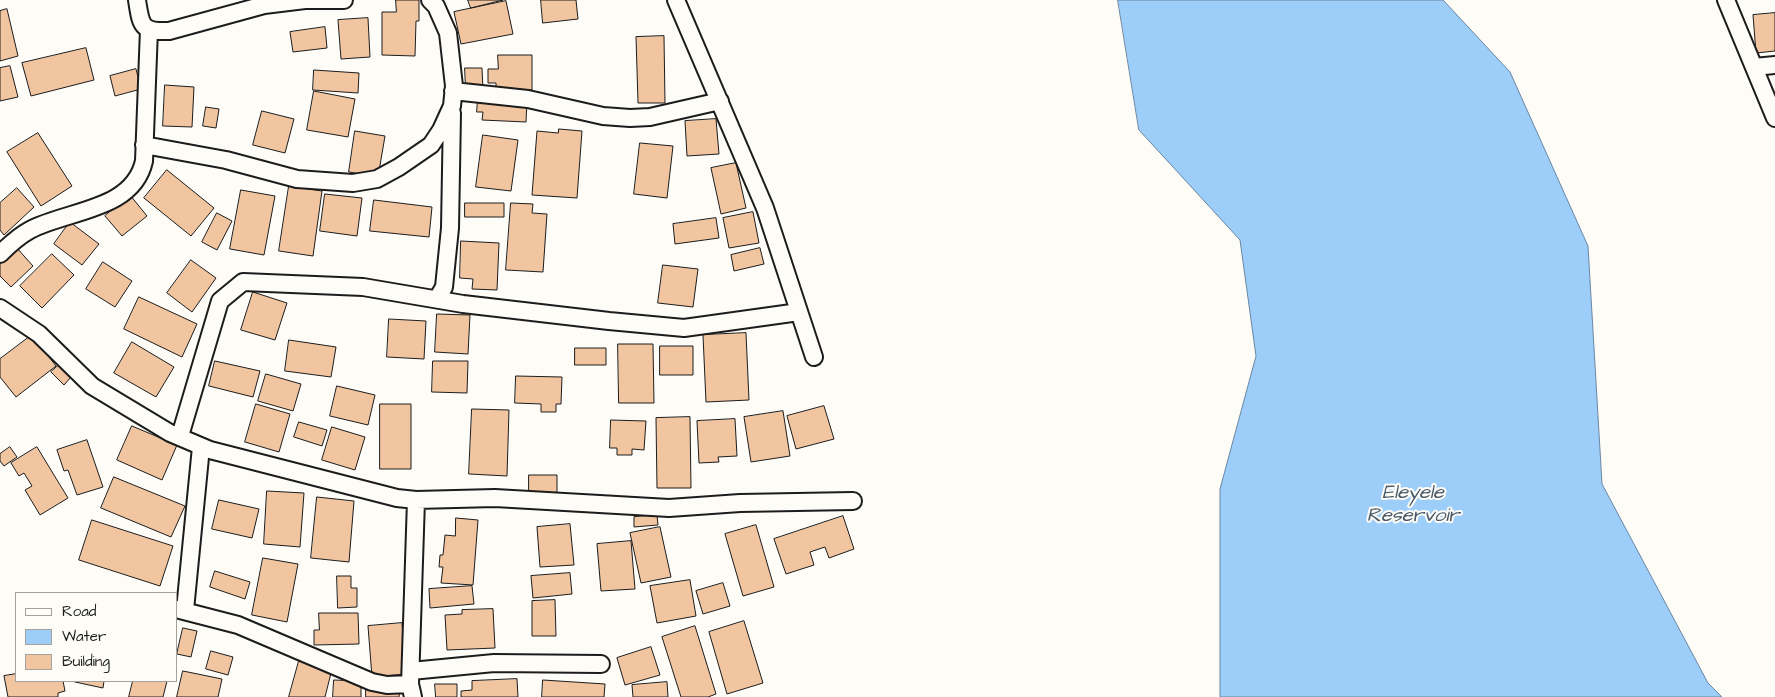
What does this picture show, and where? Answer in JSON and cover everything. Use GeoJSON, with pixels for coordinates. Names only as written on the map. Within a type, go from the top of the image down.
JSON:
{"type":"FeatureCollection","features":[{"type":"Feature","properties":{"kind":"street"},"geometry":{"type":"LineString","coordinates":[[137,0],[140,20],[145,28],[155,31],[169,31],[264,5],[305,0],[344,0]]}},
{"type":"Feature","properties":{"kind":"street"},"geometry":{"type":"LineString","coordinates":[[430,0],[436,6],[448,33],[453,98],[450,228],[444,287],[437,300]]}},
{"type":"Feature","properties":{"kind":"street"},"geometry":{"type":"LineString","coordinates":[[676,0],[765,208],[814,357]]}},
{"type":"Feature","properties":{"kind":"street"},"geometry":{"type":"LineString","coordinates":[[1726,0],[1775,118]]}},
{"type":"Feature","properties":{"kind":"street"},"geometry":{"type":"LineString","coordinates":[[0,254],[31,230],[89,210],[114,199],[132,185],[141,173],[149,29]]}},
{"type":"Feature","properties":{"kind":"street"},"geometry":{"type":"LineString","coordinates":[[1754,67],[1775,65]]}},
{"type":"Feature","properties":{"kind":"street"},"geometry":{"type":"LineString","coordinates":[[144,145],[226,160],[297,179],[353,183],[377,179],[399,167],[431,145],[441,130],[453,98]]}},
{"type":"Feature","properties":{"kind":"street"},"geometry":{"type":"LineString","coordinates":[[453,98],[528,99],[603,116],[630,118],[650,117],[720,101]]}},
{"type":"Feature","properties":{"kind":"street"},"geometry":{"type":"LineString","coordinates":[[180,436],[220,302],[243,282],[363,287],[437,300],[580,318],[684,328],[799,312]]}},
{"type":"Feature","properties":{"kind":"street"},"geometry":{"type":"LineString","coordinates":[[0,308],[39,334],[92,386],[170,433],[201,447],[397,498],[416,500],[496,498],[669,508],[740,503],[853,501]]}},
{"type":"Feature","properties":{"kind":"street"},"geometry":{"type":"LineString","coordinates":[[201,447],[180,610],[238,625],[372,682],[387,685],[411,684],[494,663],[601,664]]}},
{"type":"Feature","properties":{"kind":"street"},"geometry":{"type":"LineString","coordinates":[[411,684],[416,500]]}},
{"type":"Feature","properties":{"kind":"water","name":"Eleyele Reservoir"},"geometry":{"type":"Polygon","coordinates":[[[1118,0],[1443,0],[1510,72],[1588,246],[1602,484],[1708,683],[1722,697],[1220,697],[1220,489],[1256,356],[1240,240],[1139,130],[1118,0]]]}},
{"type":"Feature","properties":{"kind":"building"},"geometry":{"type":"Polygon","coordinates":[[[396,0],[419,0],[415,56],[382,55],[382,12],[396,12],[396,0]]]}},
{"type":"Feature","properties":{"kind":"building"},"geometry":{"type":"Polygon","coordinates":[[[468,0],[503,0],[471,8],[468,0]]]}},
{"type":"Feature","properties":{"kind":"building"},"geometry":{"type":"Polygon","coordinates":[[[541,0],[576,0],[578,19],[543,23],[541,0]]]}},
{"type":"Feature","properties":{"kind":"building"},"geometry":{"type":"Polygon","coordinates":[[[506,1],[513,34],[461,44],[454,12],[506,1]]]}},
{"type":"Feature","properties":{"kind":"building"},"geometry":{"type":"Polygon","coordinates":[[[7,9],[18,56],[0,61],[0,11],[7,9]]]}},
{"type":"Feature","properties":{"kind":"building"},"geometry":{"type":"Polygon","coordinates":[[[1775,13],[1775,51],[1756,53],[1753,15],[1775,13]]]}},
{"type":"Feature","properties":{"kind":"building"},"geometry":{"type":"Polygon","coordinates":[[[368,18],[370,57],[341,59],[338,20],[368,18]]]}},
{"type":"Feature","properties":{"kind":"building"},"geometry":{"type":"Polygon","coordinates":[[[325,27],[327,48],[293,52],[290,32],[325,27]]]}},
{"type":"Feature","properties":{"kind":"building"},"geometry":{"type":"Polygon","coordinates":[[[664,36],[665,103],[638,103],[636,37],[664,36]]]}},
{"type":"Feature","properties":{"kind":"building"},"geometry":{"type":"Polygon","coordinates":[[[86,48],[94,80],[31,96],[22,63],[86,48]]]}},
{"type":"Feature","properties":{"kind":"building"},"geometry":{"type":"Polygon","coordinates":[[[498,55],[532,55],[532,90],[496,90],[496,83],[488,83],[488,69],[498,69],[498,55]]]}},
{"type":"Feature","properties":{"kind":"building"},"geometry":{"type":"Polygon","coordinates":[[[10,66],[18,97],[0,101],[0,68],[10,66]]]}},
{"type":"Feature","properties":{"kind":"building"},"geometry":{"type":"Polygon","coordinates":[[[465,68],[482,68],[483,90],[466,90],[465,68]]]}},
{"type":"Feature","properties":{"kind":"building"},"geometry":{"type":"Polygon","coordinates":[[[136,69],[141,89],[115,96],[110,76],[136,69]]]}},
{"type":"Feature","properties":{"kind":"building"},"geometry":{"type":"Polygon","coordinates":[[[314,70],[359,73],[358,93],[313,90],[314,70]]]}},
{"type":"Feature","properties":{"kind":"building"},"geometry":{"type":"Polygon","coordinates":[[[165,85],[194,87],[192,127],[163,126],[165,85]]]}},
{"type":"Feature","properties":{"kind":"building"},"geometry":{"type":"Polygon","coordinates":[[[314,91],[355,99],[348,137],[307,130],[314,91]]]}},
{"type":"Feature","properties":{"kind":"building"},"geometry":{"type":"Polygon","coordinates":[[[478,98],[527,100],[526,122],[482,120],[483,112],[477,112],[478,98]]]}},
{"type":"Feature","properties":{"kind":"building"},"geometry":{"type":"Polygon","coordinates":[[[206,107],[219,109],[216,128],[203,126],[206,107]]]}},
{"type":"Feature","properties":{"kind":"building"},"geometry":{"type":"Polygon","coordinates":[[[262,111],[294,119],[285,153],[253,145],[262,111]]]}},
{"type":"Feature","properties":{"kind":"building"},"geometry":{"type":"Polygon","coordinates":[[[716,119],[719,154],[687,156],[685,121],[716,119]]]}},
{"type":"Feature","properties":{"kind":"building"},"geometry":{"type":"Polygon","coordinates":[[[559,129],[582,131],[577,198],[532,195],[537,131],[558,133],[559,129]]]}},
{"type":"Feature","properties":{"kind":"building"},"geometry":{"type":"Polygon","coordinates":[[[355,131],[385,136],[378,177],[349,172],[355,131]]]}},
{"type":"Feature","properties":{"kind":"building"},"geometry":{"type":"Polygon","coordinates":[[[38,133],[72,186],[41,206],[7,152],[38,133]]]}},
{"type":"Feature","properties":{"kind":"building"},"geometry":{"type":"Polygon","coordinates":[[[483,135],[518,140],[511,191],[476,187],[483,135]]]}},
{"type":"Feature","properties":{"kind":"building"},"geometry":{"type":"Polygon","coordinates":[[[640,143],[673,146],[667,198],[634,194],[640,143]]]}},
{"type":"Feature","properties":{"kind":"building"},"geometry":{"type":"Polygon","coordinates":[[[736,163],[746,208],[721,214],[711,168],[736,163]]]}},
{"type":"Feature","properties":{"kind":"building"},"geometry":{"type":"Polygon","coordinates":[[[167,170],[214,208],[191,236],[144,198],[167,170]]]}},
{"type":"Feature","properties":{"kind":"building"},"geometry":{"type":"Polygon","coordinates":[[[289,186],[322,191],[313,256],[279,251],[289,186]]]}},
{"type":"Feature","properties":{"kind":"building"},"geometry":{"type":"Polygon","coordinates":[[[17,188],[34,207],[4,235],[0,230],[0,203],[17,188]]]}},
{"type":"Feature","properties":{"kind":"building"},"geometry":{"type":"Polygon","coordinates":[[[241,190],[275,196],[264,255],[230,249],[241,190]]]}},
{"type":"Feature","properties":{"kind":"building"},"geometry":{"type":"Polygon","coordinates":[[[325,194],[362,198],[357,236],[320,231],[325,194]]]}},
{"type":"Feature","properties":{"kind":"building"},"geometry":{"type":"Polygon","coordinates":[[[130,195],[147,216],[122,236],[105,216],[130,195]]]}},
{"type":"Feature","properties":{"kind":"building"},"geometry":{"type":"Polygon","coordinates":[[[374,200],[432,207],[429,237],[370,231],[374,200]]]}},
{"type":"Feature","properties":{"kind":"building"},"geometry":{"type":"Polygon","coordinates":[[[465,203],[504,203],[504,217],[465,217],[465,203]]]}},
{"type":"Feature","properties":{"kind":"building"},"geometry":{"type":"Polygon","coordinates":[[[511,203],[533,204],[532,213],[547,214],[543,272],[506,270],[511,203]]]}},
{"type":"Feature","properties":{"kind":"building"},"geometry":{"type":"Polygon","coordinates":[[[753,212],[759,243],[729,248],[723,218],[753,212]]]}},
{"type":"Feature","properties":{"kind":"building"},"geometry":{"type":"Polygon","coordinates":[[[217,213],[232,221],[217,250],[202,242],[217,213]]]}},
{"type":"Feature","properties":{"kind":"building"},"geometry":{"type":"Polygon","coordinates":[[[716,218],[719,238],[675,244],[673,224],[716,218]]]}},
{"type":"Feature","properties":{"kind":"building"},"geometry":{"type":"Polygon","coordinates":[[[70,222],[99,244],[82,265],[54,244],[70,222]]]}},
{"type":"Feature","properties":{"kind":"building"},"geometry":{"type":"Polygon","coordinates":[[[461,241],[499,243],[497,290],[472,289],[473,279],[460,278],[461,241]]]}},
{"type":"Feature","properties":{"kind":"building"},"geometry":{"type":"Polygon","coordinates":[[[16,247],[33,266],[11,287],[0,276],[0,263],[16,247]]]}},
{"type":"Feature","properties":{"kind":"building"},"geometry":{"type":"Polygon","coordinates":[[[760,248],[764,264],[734,271],[731,255],[760,248]]]}},
{"type":"Feature","properties":{"kind":"building"},"geometry":{"type":"Polygon","coordinates":[[[52,254],[74,275],[42,308],[20,286],[52,254]]]}},
{"type":"Feature","properties":{"kind":"building"},"geometry":{"type":"Polygon","coordinates":[[[191,260],[216,278],[192,312],[167,293],[191,260]]]}},
{"type":"Feature","properties":{"kind":"building"},"geometry":{"type":"Polygon","coordinates":[[[103,262],[132,281],[115,307],[86,289],[103,262]]]}},
{"type":"Feature","properties":{"kind":"building"},"geometry":{"type":"Polygon","coordinates":[[[663,265],[698,269],[693,307],[658,303],[663,265]]]}},
{"type":"Feature","properties":{"kind":"building"},"geometry":{"type":"Polygon","coordinates":[[[253,292],[287,303],[275,340],[241,330],[253,292]]]}},
{"type":"Feature","properties":{"kind":"building"},"geometry":{"type":"Polygon","coordinates":[[[139,297],[197,324],[182,357],[124,329],[139,297]]]}},
{"type":"Feature","properties":{"kind":"building"},"geometry":{"type":"Polygon","coordinates":[[[437,314],[470,315],[468,354],[435,352],[437,314]]]}},
{"type":"Feature","properties":{"kind":"building"},"geometry":{"type":"Polygon","coordinates":[[[389,319],[426,321],[424,359],[387,357],[389,319]]]}},
{"type":"Feature","properties":{"kind":"building"},"geometry":{"type":"Polygon","coordinates":[[[746,333],[749,400],[706,402],[703,335],[746,333]]]}},
{"type":"Feature","properties":{"kind":"building"},"geometry":{"type":"Polygon","coordinates":[[[32,335],[56,366],[16,397],[0,377],[0,359],[32,335]]]}},
{"type":"Feature","properties":{"kind":"building"},"geometry":{"type":"Polygon","coordinates":[[[289,340],[336,347],[331,377],[285,371],[289,340]]]}},
{"type":"Feature","properties":{"kind":"building"},"geometry":{"type":"Polygon","coordinates":[[[132,342],[174,367],[156,397],[114,373],[132,342]]]}},
{"type":"Feature","properties":{"kind":"building"},"geometry":{"type":"Polygon","coordinates":[[[618,344],[653,344],[654,403],[619,403],[618,344]]]}},
{"type":"Feature","properties":{"kind":"building"},"geometry":{"type":"Polygon","coordinates":[[[660,346],[693,346],[693,375],[660,375],[660,346]]]}},
{"type":"Feature","properties":{"kind":"building"},"geometry":{"type":"Polygon","coordinates":[[[575,348],[606,348],[606,365],[575,365],[575,348]]]}},
{"type":"Feature","properties":{"kind":"building"},"geometry":{"type":"Polygon","coordinates":[[[215,361],[260,371],[253,397],[209,386],[215,361]]]}},
{"type":"Feature","properties":{"kind":"building"},"geometry":{"type":"Polygon","coordinates":[[[433,361],[468,361],[467,393],[432,392],[433,361]]]}},
{"type":"Feature","properties":{"kind":"building"},"geometry":{"type":"Polygon","coordinates":[[[59,365],[71,377],[64,385],[51,372],[59,365]]]}},
{"type":"Feature","properties":{"kind":"building"},"geometry":{"type":"Polygon","coordinates":[[[266,374],[301,384],[293,411],[258,401],[266,374]]]}},
{"type":"Feature","properties":{"kind":"building"},"geometry":{"type":"Polygon","coordinates":[[[516,376],[562,377],[561,404],[556,404],[556,412],[541,412],[541,404],[515,403],[516,376]]]}},
{"type":"Feature","properties":{"kind":"building"},"geometry":{"type":"Polygon","coordinates":[[[337,386],[375,395],[368,425],[330,416],[337,386]]]}},
{"type":"Feature","properties":{"kind":"building"},"geometry":{"type":"Polygon","coordinates":[[[256,404],[290,414],[279,452],[245,442],[256,404]]]}},
{"type":"Feature","properties":{"kind":"building"},"geometry":{"type":"Polygon","coordinates":[[[380,404],[411,404],[411,469],[380,469],[380,404]]]}},
{"type":"Feature","properties":{"kind":"building"},"geometry":{"type":"Polygon","coordinates":[[[824,406],[834,439],[796,449],[787,416],[824,406]]]}},
{"type":"Feature","properties":{"kind":"building"},"geometry":{"type":"Polygon","coordinates":[[[472,409],[509,410],[507,476],[469,474],[472,409]]]}},
{"type":"Feature","properties":{"kind":"building"},"geometry":{"type":"Polygon","coordinates":[[[783,411],[790,456],[751,462],[744,417],[783,411]]]}},
{"type":"Feature","properties":{"kind":"building"},"geometry":{"type":"Polygon","coordinates":[[[690,417],[691,488],[657,488],[656,418],[690,417]]]}},
{"type":"Feature","properties":{"kind":"building"},"geometry":{"type":"Polygon","coordinates":[[[735,419],[737,456],[718,457],[719,462],[699,463],[697,421],[735,419]]]}},
{"type":"Feature","properties":{"kind":"building"},"geometry":{"type":"Polygon","coordinates":[[[611,420],[646,421],[644,450],[632,449],[632,455],[617,455],[617,448],[610,448],[611,420]]]}},
{"type":"Feature","properties":{"kind":"building"},"geometry":{"type":"Polygon","coordinates":[[[299,422],[327,430],[322,446],[294,437],[299,422]]]}},
{"type":"Feature","properties":{"kind":"building"},"geometry":{"type":"Polygon","coordinates":[[[132,426],[177,445],[162,480],[117,460],[132,426]]]}},
{"type":"Feature","properties":{"kind":"building"},"geometry":{"type":"Polygon","coordinates":[[[332,427],[365,437],[355,470],[322,460],[332,427]]]}},
{"type":"Feature","properties":{"kind":"building"},"geometry":{"type":"Polygon","coordinates":[[[87,440],[103,487],[77,495],[68,470],[64,471],[57,450],[87,440]]]}},
{"type":"Feature","properties":{"kind":"building"},"geometry":{"type":"Polygon","coordinates":[[[10,447],[17,457],[4,466],[0,461],[0,454],[10,447]]]}},
{"type":"Feature","properties":{"kind":"building"},"geometry":{"type":"Polygon","coordinates":[[[37,447],[68,498],[40,515],[25,490],[32,486],[24,473],[19,476],[11,463],[37,447]]]}},
{"type":"Feature","properties":{"kind":"building"},"geometry":{"type":"Polygon","coordinates":[[[529,475],[557,475],[557,493],[529,493],[529,475]]]}},
{"type":"Feature","properties":{"kind":"building"},"geometry":{"type":"Polygon","coordinates":[[[114,477],[185,506],[171,537],[101,508],[114,477]]]}},
{"type":"Feature","properties":{"kind":"building"},"geometry":{"type":"Polygon","coordinates":[[[267,491],[304,493],[300,547],[264,544],[267,491]]]}},
{"type":"Feature","properties":{"kind":"building"},"geometry":{"type":"Polygon","coordinates":[[[317,497],[354,501],[349,562],[311,558],[317,497]]]}},
{"type":"Feature","properties":{"kind":"building"},"geometry":{"type":"Polygon","coordinates":[[[219,500],[259,509],[252,538],[212,529],[219,500]]]}},
{"type":"Feature","properties":{"kind":"building"},"geometry":{"type":"Polygon","coordinates":[[[657,515],[658,525],[634,527],[634,517],[657,515]]]}},
{"type":"Feature","properties":{"kind":"building"},"geometry":{"type":"Polygon","coordinates":[[[843,516],[854,549],[829,558],[825,547],[810,552],[814,565],[786,574],[774,539],[843,516]]]}},
{"type":"Feature","properties":{"kind":"building"},"geometry":{"type":"Polygon","coordinates":[[[456,518],[478,520],[473,585],[441,583],[443,567],[439,567],[440,555],[443,555],[445,535],[455,536],[456,518]]]}},
{"type":"Feature","properties":{"kind":"building"},"geometry":{"type":"Polygon","coordinates":[[[92,520],[173,546],[160,586],[79,560],[92,520]]]}},
{"type":"Feature","properties":{"kind":"building"},"geometry":{"type":"Polygon","coordinates":[[[570,524],[574,565],[540,567],[537,527],[570,524]]]}},
{"type":"Feature","properties":{"kind":"building"},"geometry":{"type":"Polygon","coordinates":[[[756,525],[774,587],[743,596],[725,534],[756,525]]]}},
{"type":"Feature","properties":{"kind":"building"},"geometry":{"type":"Polygon","coordinates":[[[660,527],[671,577],[641,583],[630,533],[660,527]]]}},
{"type":"Feature","properties":{"kind":"building"},"geometry":{"type":"Polygon","coordinates":[[[631,541],[635,589],[601,591],[597,544],[631,541]]]}},
{"type":"Feature","properties":{"kind":"building"},"geometry":{"type":"Polygon","coordinates":[[[263,558],[298,564],[287,622],[252,615],[263,558]]]}},
{"type":"Feature","properties":{"kind":"building"},"geometry":{"type":"Polygon","coordinates":[[[215,571],[250,582],[245,599],[210,587],[215,571]]]}},
{"type":"Feature","properties":{"kind":"building"},"geometry":{"type":"Polygon","coordinates":[[[570,573],[572,594],[533,598],[531,576],[570,573]]]}},
{"type":"Feature","properties":{"kind":"building"},"geometry":{"type":"Polygon","coordinates":[[[337,576],[351,576],[351,588],[357,588],[357,607],[338,608],[337,576]]]}},
{"type":"Feature","properties":{"kind":"building"},"geometry":{"type":"Polygon","coordinates":[[[690,580],[696,616],[657,623],[650,586],[690,580]]]}},
{"type":"Feature","properties":{"kind":"building"},"geometry":{"type":"Polygon","coordinates":[[[723,583],[730,606],[703,614],[696,591],[723,583]]]}},
{"type":"Feature","properties":{"kind":"building"},"geometry":{"type":"Polygon","coordinates":[[[472,586],[474,604],[430,608],[429,589],[472,586]]]}},
{"type":"Feature","properties":{"kind":"building"},"geometry":{"type":"Polygon","coordinates":[[[555,600],[556,636],[532,636],[532,601],[555,600]]]}},
{"type":"Feature","properties":{"kind":"building"},"geometry":{"type":"Polygon","coordinates":[[[493,609],[495,648],[447,650],[445,615],[462,614],[462,610],[493,609]]]}},
{"type":"Feature","properties":{"kind":"building"},"geometry":{"type":"Polygon","coordinates":[[[319,613],[358,613],[359,644],[314,645],[314,630],[319,630],[319,613]]]}},
{"type":"Feature","properties":{"kind":"building"},"geometry":{"type":"Polygon","coordinates":[[[744,621],[763,683],[727,694],[709,632],[744,621]]]}},
{"type":"Feature","properties":{"kind":"building"},"geometry":{"type":"Polygon","coordinates":[[[402,623],[406,674],[372,677],[368,626],[402,623]]]}},
{"type":"Feature","properties":{"kind":"building"},"geometry":{"type":"Polygon","coordinates":[[[695,626],[716,694],[708,697],[681,697],[662,637],[695,626]]]}},
{"type":"Feature","properties":{"kind":"building"},"geometry":{"type":"Polygon","coordinates":[[[183,628],[197,631],[191,657],[178,654],[183,628]]]}},
{"type":"Feature","properties":{"kind":"building"},"geometry":{"type":"Polygon","coordinates":[[[651,647],[660,675],[625,685],[617,658],[651,647]]]}},
{"type":"Feature","properties":{"kind":"building"},"geometry":{"type":"Polygon","coordinates":[[[211,651],[233,657],[228,675],[206,669],[211,651]]]}},
{"type":"Feature","properties":{"kind":"building"},"geometry":{"type":"Polygon","coordinates":[[[299,661],[332,669],[325,697],[289,697],[299,661]]]}},
{"type":"Feature","properties":{"kind":"building"},"geometry":{"type":"Polygon","coordinates":[[[183,671],[222,679],[218,697],[177,697],[183,671]]]}},
{"type":"Feature","properties":{"kind":"building"},"geometry":{"type":"Polygon","coordinates":[[[15,674],[15,682],[63,682],[65,691],[58,693],[58,697],[8,697],[4,676],[15,674]]]}},
{"type":"Feature","properties":{"kind":"building"},"geometry":{"type":"Polygon","coordinates":[[[517,679],[518,697],[461,697],[461,691],[472,690],[472,681],[517,679]]]}},
{"type":"Feature","properties":{"kind":"building"},"geometry":{"type":"Polygon","coordinates":[[[334,680],[361,681],[361,697],[333,697],[334,680]]]}},
{"type":"Feature","properties":{"kind":"building"},"geometry":{"type":"Polygon","coordinates":[[[543,680],[605,684],[604,697],[542,697],[543,680]]]}},
{"type":"Feature","properties":{"kind":"building"},"geometry":{"type":"Polygon","coordinates":[[[75,682],[104,682],[103,688],[75,682]]]}},
{"type":"Feature","properties":{"kind":"building"},"geometry":{"type":"Polygon","coordinates":[[[133,682],[167,682],[163,697],[129,697],[133,682]]]}},
{"type":"Feature","properties":{"kind":"building"},"geometry":{"type":"Polygon","coordinates":[[[667,682],[668,697],[633,697],[632,685],[667,682]]]}},
{"type":"Feature","properties":{"kind":"building"},"geometry":{"type":"Polygon","coordinates":[[[435,684],[457,684],[457,697],[436,697],[435,684]]]}},
{"type":"Feature","properties":{"kind":"building"},"geometry":{"type":"Polygon","coordinates":[[[366,686],[400,688],[399,697],[366,697],[366,686]]]}}]}
